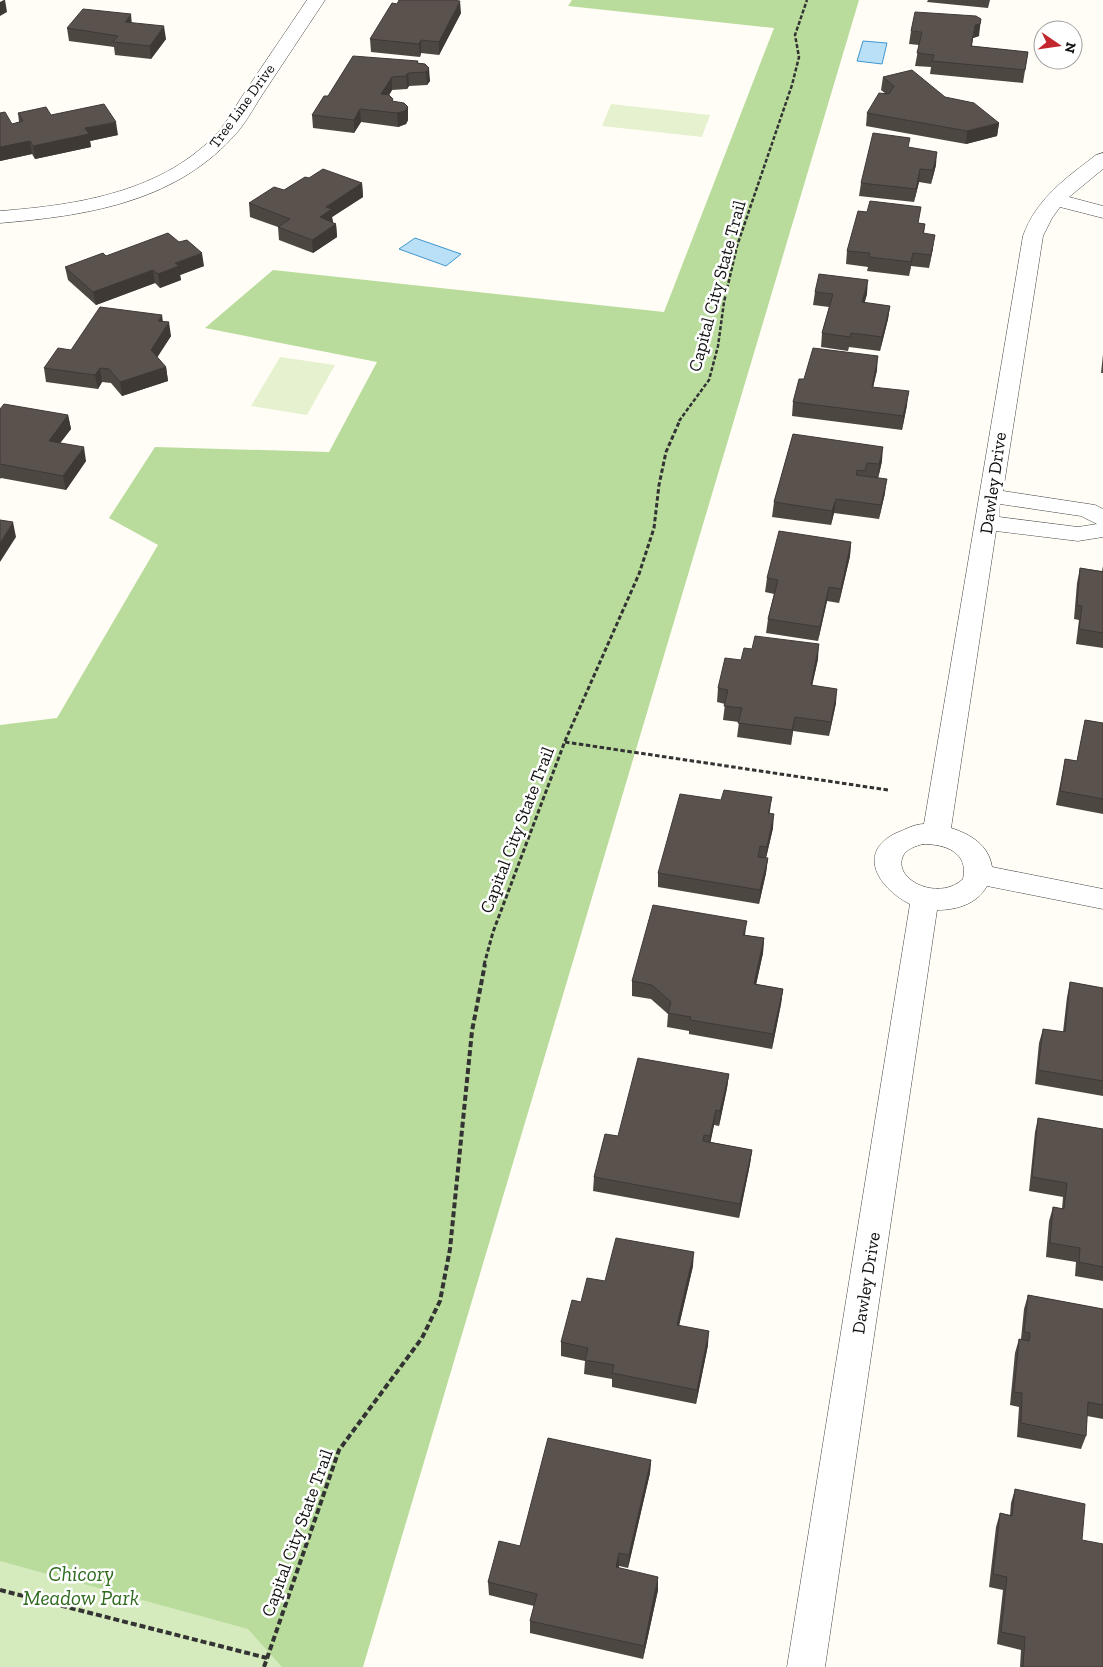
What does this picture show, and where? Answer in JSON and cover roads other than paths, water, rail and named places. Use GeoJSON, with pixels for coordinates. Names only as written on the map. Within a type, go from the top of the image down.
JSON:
{"type":"FeatureCollection","features":[{"type":"Feature","properties":{"kind":"street","name":"Tree Line Drive"},"geometry":{"type":"LineString","coordinates":[[0,217],[50,212],[98,204],[157,184],[191,167],[211,152],[227,133],[316,0]]}},
{"type":"Feature","properties":{"kind":"street","name":"Dawley Drive"},"geometry":{"type":"LineString","coordinates":[[936,834],[987,523],[1016,322],[1028,260],[1036,229],[1062,191],[1103,159]]}},
{"type":"Feature","properties":{"kind":"street"},"geometry":{"type":"LineString","coordinates":[[1062,191],[1103,194]]}},
{"type":"Feature","properties":{"kind":"street"},"geometry":{"type":"LineString","coordinates":[[1062,191],[1103,212]]}},
{"type":"Feature","properties":{"kind":"street"},"geometry":{"type":"LineString","coordinates":[[991,496],[1087,510],[1103,518]]}},
{"type":"Feature","properties":{"kind":"street"},"geometry":{"type":"LineString","coordinates":[[987,523],[1078,534],[1103,530]]}},
{"type":"Feature","properties":{"kind":"street"},"geometry":{"type":"LineString","coordinates":[[920,834],[936,834],[948,836],[969,848],[980,866],[980,875],[976,885],[967,893],[940,900],[925,899],[898,886],[890,876],[887,865],[889,854],[895,844],[906,837],[920,834]]}},
{"type":"Feature","properties":{"kind":"street"},"geometry":{"type":"LineString","coordinates":[[980,875],[1103,899]]}},
{"type":"Feature","properties":{"kind":"street","name":"Dawley Drive"},"geometry":{"type":"LineString","coordinates":[[806,1667],[925,899]]}},
{"type":"Feature","properties":{"kind":"water"},"geometry":{"type":"Polygon","coordinates":[[[863,41],[887,43],[882,64],[857,61],[863,41]]]}},
{"type":"Feature","properties":{"kind":"water"},"geometry":{"type":"Polygon","coordinates":[[[415,238],[461,254],[446,266],[399,249],[415,238]]]}},
{"type":"Feature","properties":{"kind":"park label","name":"Chicory Meadow Park"},"geometry":{"type":"Point","coordinates":[81,1586]}}]}
